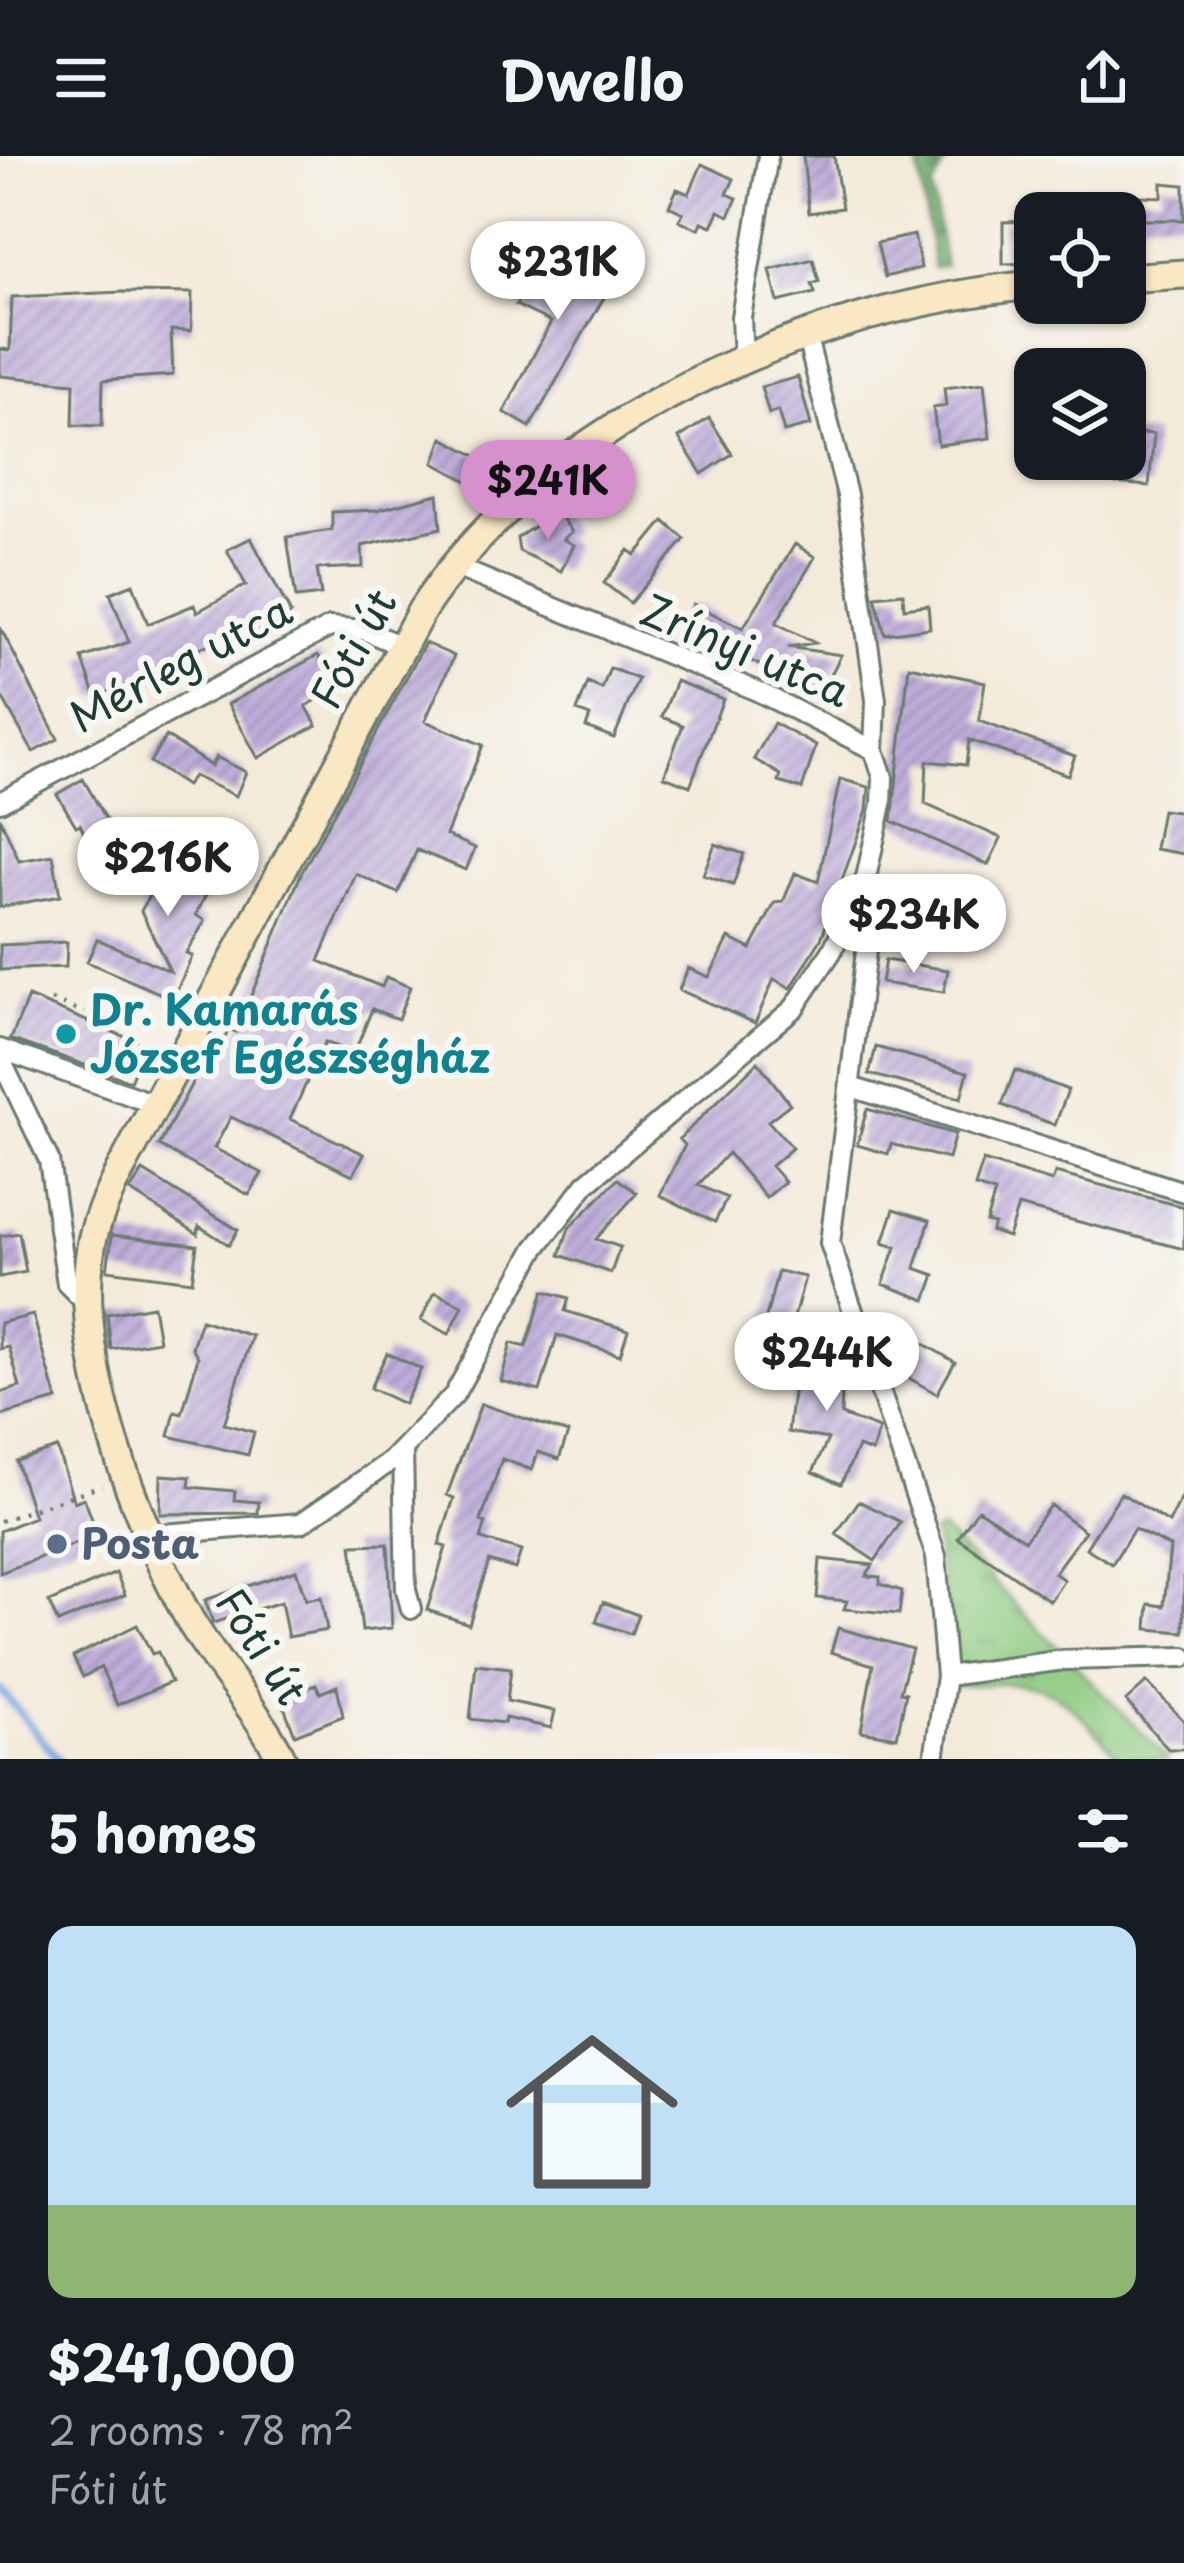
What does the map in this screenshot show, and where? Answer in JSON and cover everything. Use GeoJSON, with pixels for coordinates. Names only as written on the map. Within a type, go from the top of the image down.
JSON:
{"type":"FeatureCollection","features":[{"type":"Feature","properties":{"kind":"main road"},"geometry":{"type":"LineString","coordinates":[[1146,277],[1184,274]]}},
{"type":"Feature","properties":{"kind":"main road","name":"Fóti út"},"geometry":{"type":"LineString","coordinates":[[282,1759],[194,1625],[150,1534],[129,1475],[102,1387],[90,1307],[95,1229],[401,646],[453,566],[519,498],[582,450],[743,360],[806,334],[926,299],[1014,288]]}},
{"type":"Feature","properties":{"kind":"street"},"geometry":{"type":"LineString","coordinates":[[743,360],[741,317],[768,156]]}},
{"type":"Feature","properties":{"kind":"street"},"geometry":{"type":"LineString","coordinates":[[150,1534],[302,1523],[403,1450],[454,1395],[536,1249],[586,1184],[778,1023],[808,991],[866,878],[882,804],[881,763],[874,750],[876,700],[847,495],[806,334]]}},
{"type":"Feature","properties":{"kind":"street","name":"Zrínyi utca"},"geometry":{"type":"LineString","coordinates":[[453,566],[757,691],[874,750]]}},
{"type":"Feature","properties":{"kind":"street","name":"Mérleg utca"},"geometry":{"type":"LineString","coordinates":[[0,802],[330,627],[364,630],[401,646]]}},
{"type":"Feature","properties":{"kind":"street"},"geometry":{"type":"LineString","coordinates":[[866,878],[869,927],[830,1243],[936,1556],[946,1676],[934,1759]]}},
{"type":"Feature","properties":{"kind":"street"},"geometry":{"type":"LineString","coordinates":[[0,1049],[157,1105]]}},
{"type":"Feature","properties":{"kind":"street"},"geometry":{"type":"LineString","coordinates":[[0,1058],[49,1160],[68,1284],[90,1307]]}},
{"type":"Feature","properties":{"kind":"street"},"geometry":{"type":"LineString","coordinates":[[850,1087],[1184,1192]]}},
{"type":"Feature","properties":{"kind":"street"},"geometry":{"type":"LineString","coordinates":[[403,1450],[406,1591],[411,1609]]}},
{"type":"Feature","properties":{"kind":"street"},"geometry":{"type":"LineString","coordinates":[[946,1676],[1064,1660],[1184,1657]]}},
{"type":"Feature","properties":{"kind":"path"},"geometry":{"type":"LineString","coordinates":[[51,1000],[85,1013]]}},
{"type":"Feature","properties":{"kind":"path"},"geometry":{"type":"LineString","coordinates":[[0,1521],[129,1475]]}},
{"type":"Feature","properties":{"kind":"green space"},"geometry":{"type":"Polygon","coordinates":[[[917,156],[949,156],[932,189],[945,266],[934,268],[917,156]]]}},
{"type":"Feature","properties":{"kind":"green space"},"geometry":{"type":"Polygon","coordinates":[[[942,1530],[1168,1759],[1121,1759],[1067,1703],[1035,1687],[957,1686],[934,1532],[942,1530]]]}},
{"type":"Feature","properties":{"kind":"building"},"geometry":{"type":"Polygon","coordinates":[[[803,156],[834,156],[842,208],[809,213],[803,156]]]}},
{"type":"Feature","properties":{"kind":"building"},"geometry":{"type":"Polygon","coordinates":[[[702,164],[734,179],[727,194],[737,198],[729,216],[719,211],[712,226],[702,222],[699,229],[679,220],[683,213],[669,206],[677,189],[689,194],[702,164]]]}},
{"type":"Feature","properties":{"kind":"building"},"geometry":{"type":"Polygon","coordinates":[[[1162,183],[1184,185],[1184,220],[1146,220],[1146,196],[1162,197],[1162,183]]]}},
{"type":"Feature","properties":{"kind":"building"},"geometry":{"type":"Polygon","coordinates":[[[1003,222],[1014,222],[1014,264],[1003,264],[1003,222]]]}},
{"type":"Feature","properties":{"kind":"building"},"geometry":{"type":"Polygon","coordinates":[[[914,235],[921,268],[885,277],[877,243],[914,235]]]}},
{"type":"Feature","properties":{"kind":"building"},"geometry":{"type":"Polygon","coordinates":[[[586,249],[619,271],[530,427],[504,412],[551,322],[516,305],[546,250],[574,268],[586,249]]]}},
{"type":"Feature","properties":{"kind":"building"},"geometry":{"type":"Polygon","coordinates":[[[813,259],[819,282],[812,284],[815,293],[778,302],[770,270],[813,259]]]}},
{"type":"Feature","properties":{"kind":"building"},"geometry":{"type":"Polygon","coordinates":[[[192,293],[191,331],[171,330],[173,375],[103,380],[102,426],[73,425],[74,383],[0,376],[0,349],[10,350],[12,297],[192,293]]]}},
{"type":"Feature","properties":{"kind":"building"},"geometry":{"type":"Polygon","coordinates":[[[798,377],[811,425],[784,432],[778,411],[769,414],[761,387],[798,377]]]}},
{"type":"Feature","properties":{"kind":"building"},"geometry":{"type":"Polygon","coordinates":[[[984,383],[990,438],[938,445],[933,408],[946,406],[944,388],[984,383]]]}},
{"type":"Feature","properties":{"kind":"building"},"geometry":{"type":"Polygon","coordinates":[[[709,418],[732,454],[702,474],[679,438],[709,418]]]}},
{"type":"Feature","properties":{"kind":"building"},"geometry":{"type":"Polygon","coordinates":[[[1146,433],[1154,434],[1149,486],[1112,483],[1146,480],[1146,433]]]}},
{"type":"Feature","properties":{"kind":"building"},"geometry":{"type":"Polygon","coordinates":[[[443,438],[492,464],[479,487],[434,463],[443,438]]]}},
{"type":"Feature","properties":{"kind":"building"},"geometry":{"type":"Polygon","coordinates":[[[438,494],[441,528],[362,546],[363,567],[317,569],[321,595],[296,598],[287,537],[332,530],[332,512],[377,510],[438,494]]]}},
{"type":"Feature","properties":{"kind":"building"},"geometry":{"type":"Polygon","coordinates":[[[557,511],[572,532],[563,539],[574,545],[561,571],[519,551],[517,538],[557,511]]]}},
{"type":"Feature","properties":{"kind":"building"},"geometry":{"type":"Polygon","coordinates":[[[664,521],[685,539],[630,603],[604,583],[629,550],[636,555],[664,521]]]}},
{"type":"Feature","properties":{"kind":"building"},"geometry":{"type":"Polygon","coordinates":[[[251,538],[291,614],[224,650],[219,640],[163,663],[166,670],[96,697],[82,658],[129,642],[110,593],[133,584],[148,624],[194,605],[197,612],[246,585],[227,550],[251,538]]]}},
{"type":"Feature","properties":{"kind":"building"},"geometry":{"type":"Polygon","coordinates":[[[795,544],[815,557],[776,623],[815,643],[788,647],[841,655],[821,694],[681,628],[693,604],[743,628],[795,544]]]}},
{"type":"Feature","properties":{"kind":"building"},"geometry":{"type":"Polygon","coordinates":[[[903,593],[904,608],[928,605],[930,628],[885,634],[875,596],[903,593]]]}},
{"type":"Feature","properties":{"kind":"building"},"geometry":{"type":"Polygon","coordinates":[[[0,627],[58,739],[33,752],[0,694],[0,627]]]}},
{"type":"Feature","properties":{"kind":"building"},"geometry":{"type":"Polygon","coordinates":[[[425,643],[454,656],[425,721],[483,745],[446,835],[475,848],[466,870],[417,850],[398,893],[356,874],[319,961],[382,987],[386,977],[410,987],[398,1019],[372,1009],[354,1054],[325,1042],[290,1119],[364,1154],[353,1175],[231,1117],[214,1148],[262,1173],[249,1195],[159,1146],[202,1064],[211,1069],[229,1029],[236,1032],[301,874],[425,643]]]}},
{"type":"Feature","properties":{"kind":"building"},"geometry":{"type":"Polygon","coordinates":[[[318,655],[337,689],[306,706],[317,725],[258,758],[228,704],[318,655]]]}},
{"type":"Feature","properties":{"kind":"building"},"geometry":{"type":"Polygon","coordinates":[[[909,666],[985,682],[979,721],[1075,756],[1068,775],[969,740],[966,765],[927,761],[925,804],[1001,838],[988,865],[892,821],[909,666]]]}},
{"type":"Feature","properties":{"kind":"building"},"geometry":{"type":"Polygon","coordinates":[[[610,668],[638,679],[614,738],[586,727],[590,716],[577,711],[588,683],[602,689],[610,668]]]}},
{"type":"Feature","properties":{"kind":"building"},"geometry":{"type":"Polygon","coordinates":[[[676,681],[723,699],[690,786],[664,776],[683,725],[662,717],[676,681]]]}},
{"type":"Feature","properties":{"kind":"building"},"geometry":{"type":"Polygon","coordinates":[[[774,723],[816,746],[802,789],[779,782],[781,775],[754,759],[774,723]]]}},
{"type":"Feature","properties":{"kind":"building"},"geometry":{"type":"Polygon","coordinates":[[[166,736],[211,766],[216,757],[246,772],[236,796],[193,776],[186,786],[150,762],[166,736]]]}},
{"type":"Feature","properties":{"kind":"building"},"geometry":{"type":"Polygon","coordinates":[[[83,779],[128,857],[102,869],[80,824],[76,826],[57,794],[83,779]]]}},
{"type":"Feature","properties":{"kind":"building"},"geometry":{"type":"Polygon","coordinates":[[[840,779],[869,787],[867,810],[821,939],[791,988],[774,979],[755,1023],[679,990],[688,968],[709,977],[729,938],[751,949],[775,903],[783,902],[795,873],[818,882],[840,779]]]}},
{"type":"Feature","properties":{"kind":"building"},"geometry":{"type":"Polygon","coordinates":[[[1162,810],[1184,813],[1184,854],[1155,849],[1162,810]]]}},
{"type":"Feature","properties":{"kind":"building"},"geometry":{"type":"Polygon","coordinates":[[[0,817],[19,861],[53,855],[60,896],[0,907],[0,817]]]}},
{"type":"Feature","properties":{"kind":"building"},"geometry":{"type":"Polygon","coordinates":[[[181,834],[225,856],[196,915],[205,921],[186,953],[192,956],[173,999],[87,962],[97,939],[170,971],[141,911],[181,834]]]}},
{"type":"Feature","properties":{"kind":"building"},"geometry":{"type":"Polygon","coordinates":[[[715,844],[744,854],[733,885],[703,875],[715,844]]]}},
{"type":"Feature","properties":{"kind":"building"},"geometry":{"type":"Polygon","coordinates":[[[67,942],[66,967],[0,970],[0,945],[67,942]]]}},
{"type":"Feature","properties":{"kind":"building"},"geometry":{"type":"Polygon","coordinates":[[[885,960],[948,970],[944,992],[881,983],[885,960]]]}},
{"type":"Feature","properties":{"kind":"building","name":"Dr. Kamarás József Egészségház"},"geometry":{"type":"Polygon","coordinates":[[[28,997],[145,1045],[130,1081],[11,1039],[28,997]]]}},
{"type":"Feature","properties":{"kind":"building"},"geometry":{"type":"Polygon","coordinates":[[[876,1047],[968,1072],[961,1098],[869,1074],[876,1047]]]}},
{"type":"Feature","properties":{"kind":"building"},"geometry":{"type":"Polygon","coordinates":[[[758,1062],[790,1104],[768,1121],[792,1148],[771,1166],[785,1182],[766,1198],[728,1153],[698,1185],[727,1198],[715,1222],[660,1195],[685,1145],[679,1139],[758,1062]]]}},
{"type":"Feature","properties":{"kind":"building"},"geometry":{"type":"Polygon","coordinates":[[[1015,1070],[1068,1090],[1055,1125],[1002,1105],[1015,1070]]]}},
{"type":"Feature","properties":{"kind":"building"},"geometry":{"type":"Polygon","coordinates":[[[867,1109],[955,1134],[948,1159],[891,1144],[888,1154],[857,1145],[867,1109]]]}},
{"type":"Feature","properties":{"kind":"building"},"geometry":{"type":"Polygon","coordinates":[[[983,1161],[1052,1182],[1055,1173],[1184,1207],[1184,1249],[1018,1206],[1008,1237],[991,1231],[994,1224],[986,1222],[995,1193],[975,1187],[983,1161]]]}},
{"type":"Feature","properties":{"kind":"building"},"geometry":{"type":"Polygon","coordinates":[[[143,1171],[238,1230],[229,1245],[199,1226],[198,1234],[130,1191],[143,1171]]]}},
{"type":"Feature","properties":{"kind":"building"},"geometry":{"type":"Polygon","coordinates":[[[618,1179],[637,1193],[596,1239],[620,1247],[611,1273],[560,1255],[569,1228],[618,1179]]]}},
{"type":"Feature","properties":{"kind":"building"},"geometry":{"type":"Polygon","coordinates":[[[894,1209],[930,1220],[915,1268],[935,1275],[926,1300],[883,1284],[896,1247],[883,1243],[894,1209]]]}},
{"type":"Feature","properties":{"kind":"building"},"geometry":{"type":"Polygon","coordinates":[[[19,1233],[26,1272],[0,1277],[0,1236],[19,1233]]]}},
{"type":"Feature","properties":{"kind":"building"},"geometry":{"type":"Polygon","coordinates":[[[112,1235],[197,1245],[192,1281],[107,1270],[112,1235]]]}},
{"type":"Feature","properties":{"kind":"building"},"geometry":{"type":"Polygon","coordinates":[[[778,1271],[805,1277],[790,1332],[764,1325],[778,1271]]]}},
{"type":"Feature","properties":{"kind":"building"},"geometry":{"type":"Polygon","coordinates":[[[544,1291],[569,1298],[565,1311],[628,1330],[620,1355],[557,1335],[540,1391],[501,1381],[511,1343],[526,1347],[544,1291]]]}},
{"type":"Feature","properties":{"kind":"building"},"geometry":{"type":"Polygon","coordinates":[[[435,1292],[463,1306],[449,1334],[421,1320],[435,1292]]]}},
{"type":"Feature","properties":{"kind":"building"},"geometry":{"type":"Polygon","coordinates":[[[153,1306],[159,1341],[111,1349],[107,1314],[153,1306]]]}},
{"type":"Feature","properties":{"kind":"building"},"geometry":{"type":"Polygon","coordinates":[[[33,1315],[57,1400],[0,1416],[0,1393],[20,1387],[9,1347],[0,1349],[0,1323],[33,1315]]]}},
{"type":"Feature","properties":{"kind":"building"},"geometry":{"type":"Polygon","coordinates":[[[201,1320],[252,1336],[224,1424],[254,1432],[248,1455],[169,1436],[175,1412],[182,1414],[198,1357],[192,1347],[201,1320]]]}},
{"type":"Feature","properties":{"kind":"building"},"geometry":{"type":"Polygon","coordinates":[[[919,1341],[955,1362],[937,1394],[900,1373],[919,1341]]]}},
{"type":"Feature","properties":{"kind":"building"},"geometry":{"type":"Polygon","coordinates":[[[387,1353],[421,1369],[404,1404],[370,1388],[387,1353]]]}},
{"type":"Feature","properties":{"kind":"building"},"geometry":{"type":"Polygon","coordinates":[[[798,1353],[844,1355],[841,1415],[879,1429],[872,1452],[858,1447],[841,1484],[813,1472],[828,1439],[788,1432],[798,1353]]]}},
{"type":"Feature","properties":{"kind":"building"},"geometry":{"type":"Polygon","coordinates":[[[481,1404],[568,1433],[559,1459],[538,1452],[532,1470],[502,1459],[481,1521],[486,1523],[481,1539],[521,1551],[515,1569],[489,1561],[469,1624],[427,1610],[446,1547],[439,1545],[454,1498],[447,1495],[481,1404]]]}},
{"type":"Feature","properties":{"kind":"building"},"geometry":{"type":"Polygon","coordinates":[[[57,1448],[74,1502],[84,1498],[98,1535],[0,1573],[0,1531],[34,1517],[16,1461],[57,1448]]]}},
{"type":"Feature","properties":{"kind":"building"},"geometry":{"type":"Polygon","coordinates":[[[161,1475],[190,1477],[189,1487],[235,1491],[234,1500],[259,1502],[258,1513],[160,1514],[161,1475]]]}},
{"type":"Feature","properties":{"kind":"building"},"geometry":{"type":"Polygon","coordinates":[[[1121,1493],[1169,1523],[1184,1493],[1184,1632],[1147,1629],[1149,1604],[1164,1606],[1170,1547],[1134,1529],[1112,1564],[1086,1548],[1121,1493]]]}},
{"type":"Feature","properties":{"kind":"building"},"geometry":{"type":"Polygon","coordinates":[[[859,1501],[901,1522],[875,1561],[836,1534],[859,1501]]]}},
{"type":"Feature","properties":{"kind":"building"},"geometry":{"type":"Polygon","coordinates":[[[1050,1505],[1085,1531],[1054,1573],[1064,1580],[1050,1601],[958,1538],[978,1509],[1025,1540],[1050,1505]]]}},
{"type":"Feature","properties":{"kind":"building"},"geometry":{"type":"Polygon","coordinates":[[[388,1544],[392,1628],[362,1631],[352,1545],[388,1544]]]}},
{"type":"Feature","properties":{"kind":"building"},"geometry":{"type":"Polygon","coordinates":[[[820,1559],[873,1565],[866,1576],[880,1577],[880,1584],[902,1591],[899,1614],[844,1609],[847,1601],[817,1598],[820,1559]]]}},
{"type":"Feature","properties":{"kind":"building"},"geometry":{"type":"Polygon","coordinates":[[[296,1570],[306,1600],[321,1597],[327,1630],[288,1637],[281,1602],[213,1623],[205,1600],[296,1570]]]}},
{"type":"Feature","properties":{"kind":"building"},"geometry":{"type":"Polygon","coordinates":[[[116,1573],[125,1595],[58,1623],[49,1602],[116,1573]]]}},
{"type":"Feature","properties":{"kind":"building"},"geometry":{"type":"Polygon","coordinates":[[[603,1602],[638,1615],[631,1634],[596,1622],[603,1602]]]}},
{"type":"Feature","properties":{"kind":"building"},"geometry":{"type":"Polygon","coordinates":[[[137,1625],[152,1654],[158,1652],[171,1682],[117,1705],[101,1667],[83,1677],[73,1657],[137,1625]]]}},
{"type":"Feature","properties":{"kind":"building"},"geometry":{"type":"Polygon","coordinates":[[[838,1628],[912,1649],[900,1692],[906,1693],[897,1737],[861,1731],[873,1665],[831,1652],[838,1628]]]}},
{"type":"Feature","properties":{"kind":"building"},"geometry":{"type":"Polygon","coordinates":[[[476,1664],[511,1668],[507,1701],[555,1711],[551,1728],[505,1718],[504,1723],[470,1719],[476,1664]]]}},
{"type":"Feature","properties":{"kind":"building"},"geometry":{"type":"Polygon","coordinates":[[[1147,1682],[1184,1721],[1184,1749],[1168,1749],[1126,1701],[1147,1682]]]}},
{"type":"Feature","properties":{"kind":"building"},"geometry":{"type":"Polygon","coordinates":[[[316,1684],[320,1693],[337,1686],[343,1716],[295,1735],[281,1699],[316,1684]]]}},
{"type":"Feature","properties":{"kind":"waterway"},"geometry":{"type":"LineString","coordinates":[[0,1689],[58,1759]]}},
{"type":"Feature","properties":{"kind":"place","name":"Dr. Kamarás József Egészségház"},"geometry":{"type":"Point","coordinates":[66,1034]}},
{"type":"Feature","properties":{"kind":"place","name":"Posta"},"geometry":{"type":"Point","coordinates":[57,1544]}}]}
